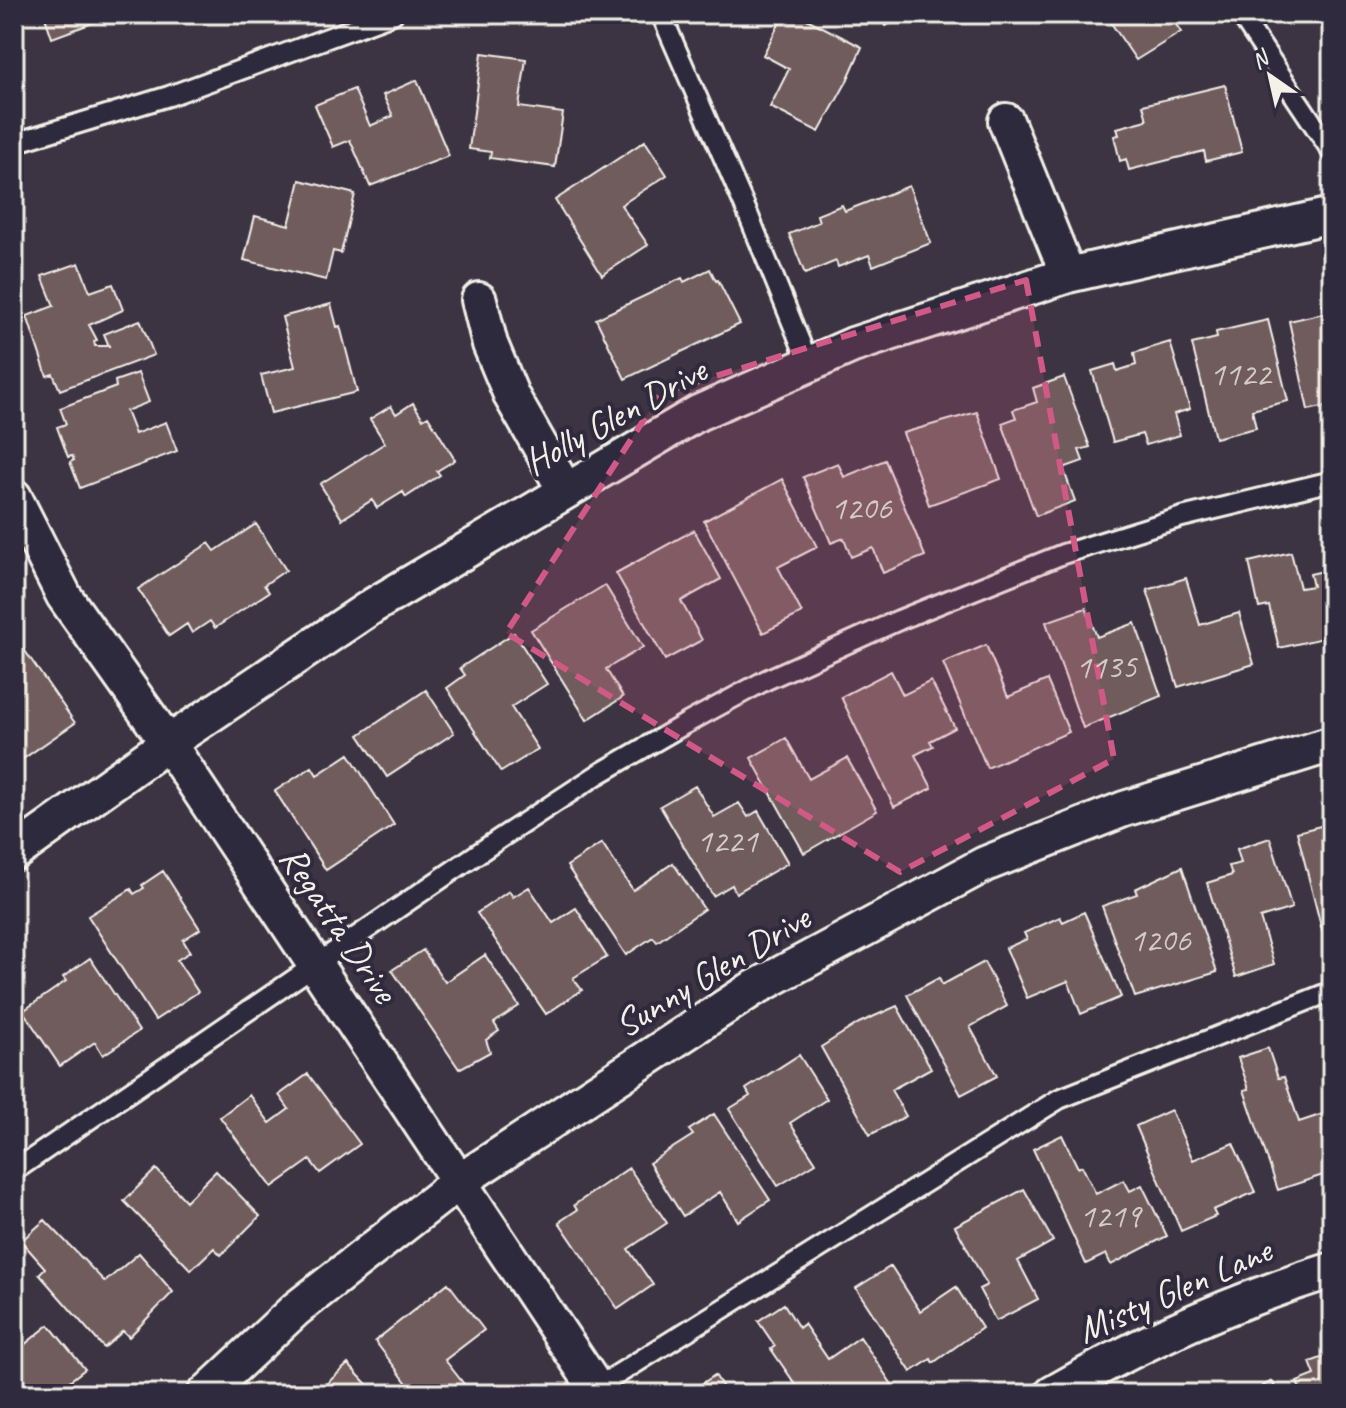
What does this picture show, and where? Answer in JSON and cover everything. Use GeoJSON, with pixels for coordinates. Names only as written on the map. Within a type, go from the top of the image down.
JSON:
{"type":"FeatureCollection","features":[{"type":"Feature","properties":{"kind":"street"},"geometry":{"type":"LineString","coordinates":[[1006,121],[1068,275]]}},
{"type":"Feature","properties":{"kind":"street","name":"Holly Glen Drive"},"geometry":{"type":"LineString","coordinates":[[14,853],[168,743],[374,605],[698,413],[853,345],[1068,275],[1332,215]]}},
{"type":"Feature","properties":{"kind":"street"},"geometry":{"type":"LineString","coordinates":[[479,300],[490,344],[512,397],[565,490]]}},
{"type":"Feature","properties":{"kind":"street","name":"Regatta Drive"},"geometry":{"type":"LineString","coordinates":[[14,497],[64,596],[168,743],[315,963],[460,1181],[594,1392]]}},
{"type":"Feature","properties":{"kind":"street","name":"Sunny Glen Drive"},"geometry":{"type":"LineString","coordinates":[[205,1394],[296,1309],[460,1181],[751,990],[985,864],[1124,809],[1332,744]]}},
{"type":"Feature","properties":{"kind":"street","name":"Misty Glen Lane"},"geometry":{"type":"LineString","coordinates":[[1052,1394],[1174,1330],[1270,1289],[1332,1270]]}},
{"type":"Feature","properties":{"kind":"lane"},"geometry":{"type":"LineString","coordinates":[[14,143],[169,96],[393,14]]}},
{"type":"Feature","properties":{"kind":"lane"},"geometry":{"type":"LineString","coordinates":[[661,14],[809,364]]}},
{"type":"Feature","properties":{"kind":"lane"},"geometry":{"type":"LineString","coordinates":[[1240,14],[1332,152]]}},
{"type":"Feature","properties":{"kind":"lane"},"geometry":{"type":"LineString","coordinates":[[14,1171],[315,963],[597,775],[766,680],[899,620],[1063,554],[1182,517],[1332,481]]}},
{"type":"Feature","properties":{"kind":"lane"},"geometry":{"type":"LineString","coordinates":[[594,1392],[1059,1099],[1332,991]]}},
{"type":"Feature","properties":{"kind":"highlighted area"},"geometry":{"type":"Polygon","coordinates":[[[1026,280],[1114,759],[900,872],[506,633],[661,393],[1026,280]]]}},
{"type":"Feature","properties":{"kind":"building"},"geometry":{"type":"Polygon","coordinates":[[[44,14],[117,14],[52,38],[44,14]]]}},
{"type":"Feature","properties":{"kind":"building"},"geometry":{"type":"Polygon","coordinates":[[[784,14],[797,14],[862,47],[819,132],[770,107],[789,69],[763,55],[784,14]]]}},
{"type":"Feature","properties":{"kind":"building"},"geometry":{"type":"Polygon","coordinates":[[[879,14],[912,14],[885,26],[879,14]]]}},
{"type":"Feature","properties":{"kind":"building"},"geometry":{"type":"Polygon","coordinates":[[[1105,14],[1169,14],[1181,32],[1136,60],[1105,14]]]}},
{"type":"Feature","properties":{"kind":"building"},"geometry":{"type":"Polygon","coordinates":[[[482,53],[526,59],[519,107],[563,113],[555,167],[490,158],[491,152],[469,149],[482,53]]]}},
{"type":"Feature","properties":{"kind":"building"},"geometry":{"type":"Polygon","coordinates":[[[417,80],[449,156],[370,186],[350,140],[333,147],[315,105],[354,89],[370,126],[393,116],[383,95],[417,80]]]}},
{"type":"Feature","properties":{"kind":"building"},"geometry":{"type":"Polygon","coordinates":[[[1225,85],[1242,152],[1206,161],[1204,151],[1129,170],[1126,159],[1120,161],[1114,136],[1119,135],[1117,128],[1147,120],[1143,105],[1225,85]]]}},
{"type":"Feature","properties":{"kind":"building"},"geometry":{"type":"Polygon","coordinates":[[[645,141],[667,175],[621,205],[648,245],[602,275],[555,200],[645,141]]]}},
{"type":"Feature","properties":{"kind":"building"},"geometry":{"type":"Polygon","coordinates":[[[300,180],[355,194],[341,253],[333,251],[326,280],[244,260],[255,216],[289,225],[300,180]]]}},
{"type":"Feature","properties":{"kind":"building"},"geometry":{"type":"Polygon","coordinates":[[[909,186],[931,243],[873,266],[869,255],[838,267],[836,261],[805,274],[789,234],[819,222],[817,215],[842,205],[845,211],[909,186]]]}},
{"type":"Feature","properties":{"kind":"building"},"geometry":{"type":"Polygon","coordinates":[[[79,263],[90,292],[113,284],[123,310],[89,325],[97,340],[94,341],[95,346],[109,346],[104,334],[140,320],[154,355],[60,390],[53,374],[47,376],[27,316],[54,306],[42,276],[79,263]]]}},
{"type":"Feature","properties":{"kind":"building"},"geometry":{"type":"Polygon","coordinates":[[[710,269],[740,324],[625,379],[596,319],[682,278],[684,282],[710,269]]]}},
{"type":"Feature","properties":{"kind":"building"},"geometry":{"type":"Polygon","coordinates":[[[1332,303],[1332,405],[1308,410],[1289,321],[1324,313],[1322,305],[1332,303]]]}},
{"type":"Feature","properties":{"kind":"building"},"geometry":{"type":"Polygon","coordinates":[[[331,304],[357,392],[271,413],[261,375],[295,367],[282,317],[331,304]]]}},
{"type":"Feature","properties":{"kind":"building"},"geometry":{"type":"Polygon","coordinates":[[[1268,320],[1288,401],[1252,410],[1256,428],[1215,438],[1192,344],[1217,338],[1216,332],[1268,320]]]}},
{"type":"Feature","properties":{"kind":"building"},"geometry":{"type":"Polygon","coordinates":[[[1170,342],[1190,409],[1174,414],[1180,435],[1146,445],[1142,434],[1113,442],[1092,371],[1115,364],[1117,371],[1136,365],[1134,353],[1170,342]]]}},
{"type":"Feature","properties":{"kind":"building"},"geometry":{"type":"Polygon","coordinates":[[[138,373],[149,402],[126,411],[135,434],[166,422],[177,451],[80,488],[70,462],[74,460],[72,456],[68,457],[57,427],[66,424],[60,408],[116,387],[115,381],[138,373]]]}},
{"type":"Feature","properties":{"kind":"building"},"geometry":{"type":"Polygon","coordinates":[[[1064,377],[1090,447],[1079,450],[1083,461],[1063,468],[1075,501],[1036,516],[1002,423],[1016,418],[1013,410],[1037,402],[1033,388],[1064,377]]]}},
{"type":"Feature","properties":{"kind":"building"},"geometry":{"type":"Polygon","coordinates":[[[413,403],[423,419],[428,416],[455,460],[437,471],[440,475],[406,497],[403,492],[377,508],[372,500],[342,519],[320,484],[385,443],[370,419],[391,406],[396,414],[413,403]]]}},
{"type":"Feature","properties":{"kind":"building"},"geometry":{"type":"Polygon","coordinates":[[[977,412],[1001,479],[929,505],[903,433],[977,412]]]}},
{"type":"Feature","properties":{"kind":"building"},"geometry":{"type":"Polygon","coordinates":[[[885,460],[925,556],[883,573],[873,548],[851,557],[844,538],[831,543],[803,477],[838,463],[844,477],[885,460]]]}},
{"type":"Feature","properties":{"kind":"building"},"geometry":{"type":"Polygon","coordinates":[[[782,479],[817,547],[778,567],[802,613],[763,633],[704,521],[782,479]]]}},
{"type":"Feature","properties":{"kind":"building"},"geometry":{"type":"Polygon","coordinates":[[[256,524],[286,570],[264,585],[269,592],[215,628],[210,621],[192,633],[187,624],[169,636],[138,589],[209,543],[215,551],[256,524]]]}},
{"type":"Feature","properties":{"kind":"building"},"geometry":{"type":"Polygon","coordinates":[[[694,530],[721,579],[681,601],[702,640],[665,660],[616,573],[694,530]]]}},
{"type":"Feature","properties":{"kind":"building"},"geometry":{"type":"Polygon","coordinates":[[[1291,552],[1300,588],[1313,586],[1310,574],[1332,569],[1332,636],[1279,648],[1269,606],[1259,608],[1249,562],[1291,552]]]}},
{"type":"Feature","properties":{"kind":"building"},"geometry":{"type":"Polygon","coordinates":[[[1186,578],[1200,625],[1239,613],[1254,664],[1178,687],[1147,590],[1186,578]]]}},
{"type":"Feature","properties":{"kind":"building"},"geometry":{"type":"Polygon","coordinates":[[[605,585],[643,647],[606,669],[623,697],[587,720],[531,630],[605,585]]]}},
{"type":"Feature","properties":{"kind":"building"},"geometry":{"type":"Polygon","coordinates":[[[1086,608],[1097,637],[1135,623],[1161,696],[1083,728],[1046,622],[1086,608]]]}},
{"type":"Feature","properties":{"kind":"building"},"geometry":{"type":"Polygon","coordinates":[[[514,633],[547,684],[511,707],[538,749],[501,772],[447,688],[465,675],[460,668],[514,633]]]}},
{"type":"Feature","properties":{"kind":"building"},"geometry":{"type":"Polygon","coordinates":[[[14,635],[75,723],[14,765],[14,635]]]}},
{"type":"Feature","properties":{"kind":"building"},"geometry":{"type":"Polygon","coordinates":[[[986,645],[1008,697],[1047,680],[1069,732],[987,768],[943,663],[986,645]]]}},
{"type":"Feature","properties":{"kind":"building"},"geometry":{"type":"Polygon","coordinates":[[[891,671],[903,695],[931,681],[955,728],[930,741],[933,746],[915,755],[932,788],[894,807],[841,697],[891,671]]]}},
{"type":"Feature","properties":{"kind":"building"},"geometry":{"type":"Polygon","coordinates":[[[426,690],[454,733],[387,777],[359,735],[426,690]]]}},
{"type":"Feature","properties":{"kind":"building"},"geometry":{"type":"Polygon","coordinates":[[[786,738],[809,779],[847,758],[877,811],[804,853],[751,758],[786,738]]]}},
{"type":"Feature","properties":{"kind":"building"},"geometry":{"type":"Polygon","coordinates":[[[349,754],[394,825],[326,870],[275,791],[312,767],[317,775],[349,754]]]}},
{"type":"Feature","properties":{"kind":"building"},"geometry":{"type":"Polygon","coordinates":[[[695,786],[714,817],[739,803],[748,817],[758,811],[788,863],[736,893],[732,885],[713,896],[660,806],[695,786]]]}},
{"type":"Feature","properties":{"kind":"building"},"geometry":{"type":"Polygon","coordinates":[[[1332,823],[1332,936],[1324,938],[1297,832],[1332,823]]]}},
{"type":"Feature","properties":{"kind":"building"},"geometry":{"type":"Polygon","coordinates":[[[1270,838],[1292,908],[1260,918],[1274,964],[1236,977],[1207,883],[1232,875],[1229,866],[1241,863],[1237,849],[1270,838]]]}},
{"type":"Feature","properties":{"kind":"building"},"geometry":{"type":"Polygon","coordinates":[[[602,843],[633,890],[673,863],[704,909],[657,942],[653,937],[626,955],[567,866],[602,843]]]}},
{"type":"Feature","properties":{"kind":"building"},"geometry":{"type":"Polygon","coordinates":[[[1182,867],[1217,972],[1135,997],[1102,906],[1137,894],[1135,889],[1182,867]]]}},
{"type":"Feature","properties":{"kind":"building"},"geometry":{"type":"Polygon","coordinates":[[[163,871],[200,929],[183,940],[190,952],[177,960],[198,992],[155,1020],[88,916],[131,889],[134,894],[144,888],[142,885],[163,871]]]}},
{"type":"Feature","properties":{"kind":"building"},"geometry":{"type":"Polygon","coordinates":[[[529,887],[553,923],[576,908],[607,957],[573,978],[582,990],[546,1014],[477,913],[509,891],[513,897],[529,887]]]}},
{"type":"Feature","properties":{"kind":"building"},"geometry":{"type":"Polygon","coordinates":[[[1084,912],[1121,997],[1081,1014],[1068,981],[1027,998],[1006,948],[1027,939],[1024,933],[1060,917],[1063,922],[1084,912]]]}},
{"type":"Feature","properties":{"kind":"building"},"geometry":{"type":"Polygon","coordinates":[[[423,950],[445,982],[485,955],[519,1006],[494,1023],[499,1031],[486,1040],[490,1052],[459,1069],[392,970],[423,950]]]}},
{"type":"Feature","properties":{"kind":"building"},"geometry":{"type":"Polygon","coordinates":[[[90,958],[139,1031],[103,1055],[95,1042],[60,1066],[23,1011],[66,981],[63,977],[90,958]]]}},
{"type":"Feature","properties":{"kind":"building"},"geometry":{"type":"Polygon","coordinates":[[[984,962],[1007,1006],[970,1027],[997,1076],[961,1095],[907,995],[939,978],[942,985],[984,962]]]}},
{"type":"Feature","properties":{"kind":"building"},"geometry":{"type":"Polygon","coordinates":[[[897,1006],[931,1068],[891,1090],[906,1116],[870,1135],[821,1047],[859,1023],[897,1006]]]}},
{"type":"Feature","properties":{"kind":"building"},"geometry":{"type":"Polygon","coordinates":[[[1268,1048],[1278,1078],[1284,1077],[1299,1122],[1332,1111],[1332,1172],[1278,1190],[1244,1090],[1249,1089],[1238,1058],[1268,1048]]]}},
{"type":"Feature","properties":{"kind":"building"},"geometry":{"type":"Polygon","coordinates":[[[799,1055],[827,1099],[790,1123],[816,1163],[778,1186],[729,1109],[750,1096],[746,1089],[799,1055]]]}},
{"type":"Feature","properties":{"kind":"building"},"geometry":{"type":"Polygon","coordinates":[[[308,1074],[360,1144],[320,1173],[310,1160],[272,1187],[220,1117],[249,1095],[270,1123],[289,1109],[279,1095],[308,1074]]]}},
{"type":"Feature","properties":{"kind":"building"},"geometry":{"type":"Polygon","coordinates":[[[1171,1110],[1193,1160],[1233,1143],[1255,1192],[1213,1210],[1216,1216],[1181,1231],[1136,1126],[1171,1110]]]}},
{"type":"Feature","properties":{"kind":"building"},"geometry":{"type":"Polygon","coordinates":[[[714,1114],[770,1200],[738,1221],[720,1192],[683,1216],[649,1163],[693,1135],[689,1130],[714,1114]]]}},
{"type":"Feature","properties":{"kind":"building"},"geometry":{"type":"Polygon","coordinates":[[[1062,1135],[1078,1168],[1082,1166],[1096,1194],[1124,1180],[1130,1191],[1142,1185],[1167,1236],[1111,1265],[1106,1254],[1086,1264],[1033,1149],[1062,1135]]]}},
{"type":"Feature","properties":{"kind":"building"},"geometry":{"type":"Polygon","coordinates":[[[629,1168],[667,1223],[628,1249],[653,1285],[618,1309],[559,1222],[577,1210],[574,1205],[629,1168]]]}},
{"type":"Feature","properties":{"kind":"building"},"geometry":{"type":"Polygon","coordinates":[[[156,1169],[186,1201],[216,1171],[260,1216],[221,1255],[214,1248],[191,1270],[124,1201],[156,1169]]]}},
{"type":"Feature","properties":{"kind":"building"},"geometry":{"type":"Polygon","coordinates":[[[1024,1189],[1053,1241],[1018,1261],[1038,1299],[996,1321],[979,1289],[987,1285],[955,1226],[1024,1189]]]}},
{"type":"Feature","properties":{"kind":"building"},"geometry":{"type":"Polygon","coordinates":[[[45,1220],[105,1282],[139,1253],[173,1292],[129,1337],[123,1331],[104,1348],[39,1274],[45,1268],[21,1241],[45,1220]]]}},
{"type":"Feature","properties":{"kind":"building"},"geometry":{"type":"Polygon","coordinates":[[[891,1266],[920,1311],[956,1287],[982,1328],[933,1363],[931,1359],[911,1372],[856,1288],[891,1266]]]}},
{"type":"Feature","properties":{"kind":"building"},"geometry":{"type":"Polygon","coordinates":[[[448,1283],[484,1330],[445,1360],[471,1393],[415,1394],[375,1341],[448,1283]]]}},
{"type":"Feature","properties":{"kind":"building"},"geometry":{"type":"Polygon","coordinates":[[[784,1304],[799,1328],[804,1324],[828,1359],[860,1337],[897,1392],[802,1394],[771,1349],[775,1346],[758,1321],[784,1304]]]}},
{"type":"Feature","properties":{"kind":"building"},"geometry":{"type":"Polygon","coordinates":[[[49,1325],[85,1369],[62,1387],[65,1391],[62,1394],[14,1394],[14,1353],[49,1325]]]}},
{"type":"Feature","properties":{"kind":"building"},"geometry":{"type":"Polygon","coordinates":[[[1332,1354],[1332,1394],[1302,1394],[1297,1382],[1315,1375],[1310,1362],[1332,1354]]]}},
{"type":"Feature","properties":{"kind":"building"},"geometry":{"type":"Polygon","coordinates":[[[348,1364],[376,1394],[330,1394],[323,1387],[348,1364]]]}},
{"type":"Feature","properties":{"kind":"building"},"geometry":{"type":"Polygon","coordinates":[[[715,1375],[727,1394],[687,1394],[715,1375]]]}},
{"type":"Feature","properties":{"kind":"building"},"geometry":{"type":"Polygon","coordinates":[[[1272,1381],[1278,1394],[1249,1394],[1272,1381]]]}}]}
